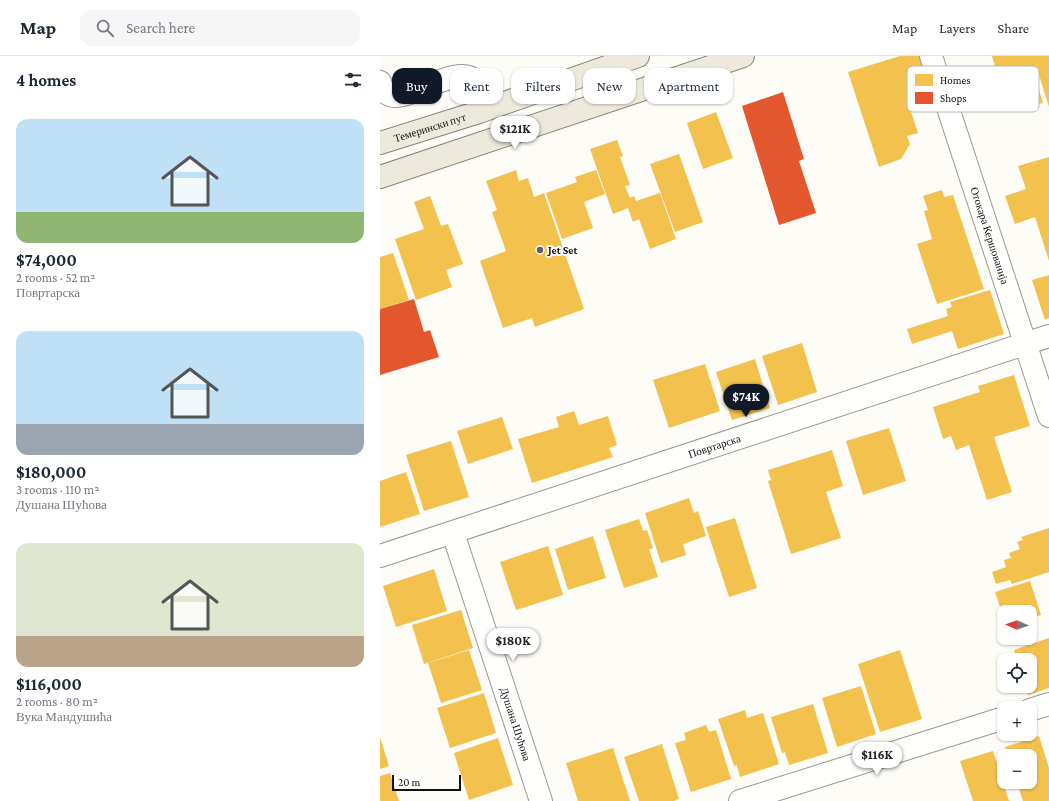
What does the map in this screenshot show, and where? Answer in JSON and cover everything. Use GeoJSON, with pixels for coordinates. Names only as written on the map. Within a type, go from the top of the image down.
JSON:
{"type":"FeatureCollection","features":[{"type":"Feature","properties":{"kind":"main road","name":"Темерински пут"},"geometry":{"type":"LineString","coordinates":[[380,143],[488,108],[638,56]]}},
{"type":"Feature","properties":{"kind":"main road"},"geometry":{"type":"LineString","coordinates":[[380,177],[743,56]]}},
{"type":"Feature","properties":{"kind":"street","name":"Отокара Кершованија"},"geometry":{"type":"LineString","coordinates":[[931,56],[934,66]]}},
{"type":"Feature","properties":{"kind":"street"},"geometry":{"type":"LineString","coordinates":[[380,82],[383,91],[393,96],[403,95],[454,77],[466,76],[475,81],[488,108]]}},
{"type":"Feature","properties":{"kind":"street","name":"Отокара Кершованија"},"geometry":{"type":"LineString","coordinates":[[949,112],[1049,416]]}},
{"type":"Feature","properties":{"kind":"street","name":"Повртарска"},"geometry":{"type":"LineString","coordinates":[[380,556],[1049,336]]}},
{"type":"Feature","properties":{"kind":"street","name":"Душана Шућова"},"geometry":{"type":"LineString","coordinates":[[452,533],[541,801]]}},
{"type":"Feature","properties":{"kind":"street"},"geometry":{"type":"LineString","coordinates":[[1037,708],[1049,704]]}},
{"type":"Feature","properties":{"kind":"street"},"geometry":{"type":"LineString","coordinates":[[740,801],[997,720]]}},
{"type":"Feature","properties":{"kind":"building: Homes"},"geometry":{"type":"Polygon","coordinates":[[[900,56],[921,57],[924,66],[907,66],[907,112],[911,112],[918,133],[907,136],[910,144],[901,159],[879,167],[848,72],[900,56]]]}},
{"type":"Feature","properties":{"kind":"building: Homes"},"geometry":{"type":"Polygon","coordinates":[[[992,56],[1049,56],[1049,107],[1039,75],[1039,66],[995,66],[992,56]]]}},
{"type":"Feature","properties":{"kind":"building: Homes"},"geometry":{"type":"Polygon","coordinates":[[[1039,90],[1043,103],[1039,104],[1039,90]]]}},
{"type":"Feature","properties":{"kind":"building: Homes"},"geometry":{"type":"Polygon","coordinates":[[[716,112],[733,158],[703,169],[687,123],[716,112]]]}},
{"type":"Feature","properties":{"kind":"building: Homes"},"geometry":{"type":"Polygon","coordinates":[[[617,140],[623,156],[620,157],[630,185],[625,186],[630,198],[634,196],[636,201],[660,193],[676,239],[650,249],[639,219],[633,222],[628,208],[613,214],[590,149],[617,140]]]}},
{"type":"Feature","properties":{"kind":"building: Homes"},"geometry":{"type":"Polygon","coordinates":[[[679,154],[703,222],[675,232],[650,164],[679,154]]]}},
{"type":"Feature","properties":{"kind":"building: Homes"},"geometry":{"type":"Polygon","coordinates":[[[1049,157],[1049,261],[1035,217],[1015,224],[1005,196],[1026,189],[1018,166],[1049,157]]]}},
{"type":"Feature","properties":{"kind":"building: Homes","name":"Jet Set"},"geometry":{"type":"Polygon","coordinates":[[[516,170],[519,181],[528,178],[534,197],[544,193],[584,309],[535,327],[532,318],[503,328],[480,261],[506,251],[492,212],[497,210],[486,181],[516,170]]]}},
{"type":"Feature","properties":{"kind":"building: Homes"},"geometry":{"type":"Polygon","coordinates":[[[596,170],[605,194],[584,202],[593,228],[562,239],[546,193],[577,182],[575,177],[596,170]]]}},
{"type":"Feature","properties":{"kind":"building: Homes"},"geometry":{"type":"Polygon","coordinates":[[[942,190],[944,197],[953,195],[984,289],[937,304],[917,244],[932,239],[924,211],[928,210],[923,196],[942,190]]]}},
{"type":"Feature","properties":{"kind":"building: Homes"},"geometry":{"type":"Polygon","coordinates":[[[430,196],[441,226],[448,224],[463,264],[446,270],[452,287],[416,300],[395,239],[424,229],[414,202],[430,196]]]}},
{"type":"Feature","properties":{"kind":"building: Homes"},"geometry":{"type":"Polygon","coordinates":[[[393,253],[409,300],[380,309],[380,257],[393,253]]]}},
{"type":"Feature","properties":{"kind":"building: Homes"},"geometry":{"type":"Polygon","coordinates":[[[1049,275],[1049,318],[1045,320],[1032,280],[1049,275]]]}},
{"type":"Feature","properties":{"kind":"building: Homes"},"geometry":{"type":"Polygon","coordinates":[[[990,290],[1004,334],[958,349],[952,331],[912,344],[907,329],[948,316],[946,309],[952,307],[950,302],[990,290]]]}},
{"type":"Feature","properties":{"kind":"building: Homes"},"geometry":{"type":"Polygon","coordinates":[[[802,343],[817,392],[778,405],[762,356],[802,343]]]}},
{"type":"Feature","properties":{"kind":"building: Homes"},"geometry":{"type":"Polygon","coordinates":[[[755,359],[770,408],[732,420],[716,372],[755,359]]]}},
{"type":"Feature","properties":{"kind":"building: Homes"},"geometry":{"type":"Polygon","coordinates":[[[705,364],[720,411],[669,428],[653,380],[705,364]]]}},
{"type":"Feature","properties":{"kind":"building: Homes"},"geometry":{"type":"Polygon","coordinates":[[[1014,375],[1030,426],[994,437],[1012,492],[987,500],[969,445],[956,450],[951,436],[943,439],[933,407],[980,392],[978,386],[1014,375]]]}},
{"type":"Feature","properties":{"kind":"building: Homes"},"geometry":{"type":"Polygon","coordinates":[[[574,411],[579,425],[608,416],[617,445],[609,448],[613,457],[532,483],[518,439],[559,427],[556,417],[574,411]]]}},
{"type":"Feature","properties":{"kind":"building: Homes"},"geometry":{"type":"Polygon","coordinates":[[[502,417],[513,449],[468,464],[457,431],[502,417]]]}},
{"type":"Feature","properties":{"kind":"building: Homes"},"geometry":{"type":"Polygon","coordinates":[[[889,428],[906,481],[863,495],[846,441],[889,428]]]}},
{"type":"Feature","properties":{"kind":"building: Homes"},"geometry":{"type":"Polygon","coordinates":[[[451,441],[469,497],[424,511],[406,455],[451,441]]]}},
{"type":"Feature","properties":{"kind":"building: Homes"},"geometry":{"type":"Polygon","coordinates":[[[832,450],[843,486],[826,492],[841,538],[791,554],[768,481],[771,480],[768,470],[832,450]]]}},
{"type":"Feature","properties":{"kind":"building: Homes"},"geometry":{"type":"Polygon","coordinates":[[[406,472],[420,514],[380,527],[380,481],[406,472]]]}},
{"type":"Feature","properties":{"kind":"building: Homes"},"geometry":{"type":"Polygon","coordinates":[[[689,498],[694,513],[698,511],[706,536],[683,544],[686,555],[661,563],[645,513],[689,498]]]}},
{"type":"Feature","properties":{"kind":"building: Homes"},"geometry":{"type":"Polygon","coordinates":[[[735,518],[757,588],[729,597],[706,527],[735,518]]]}},
{"type":"Feature","properties":{"kind":"building: Homes"},"geometry":{"type":"Polygon","coordinates":[[[639,519],[643,531],[647,530],[653,548],[649,549],[658,577],[624,588],[605,530],[639,519]]]}},
{"type":"Feature","properties":{"kind":"building: Homes"},"geometry":{"type":"Polygon","coordinates":[[[1049,528],[1049,572],[1012,584],[1010,580],[996,584],[992,572],[1006,567],[1004,560],[1011,558],[1009,553],[1020,549],[1017,542],[1023,540],[1021,537],[1049,528]]]}},
{"type":"Feature","properties":{"kind":"building: Homes"},"geometry":{"type":"Polygon","coordinates":[[[593,536],[606,578],[568,590],[555,549],[593,536]]]}},
{"type":"Feature","properties":{"kind":"building: Homes"},"geometry":{"type":"Polygon","coordinates":[[[548,546],[563,595],[516,610],[500,562],[548,546]]]}},
{"type":"Feature","properties":{"kind":"building: Homes"},"geometry":{"type":"Polygon","coordinates":[[[434,569],[447,611],[396,627],[383,586],[434,569]]]}},
{"type":"Feature","properties":{"kind":"building: Homes"},"geometry":{"type":"Polygon","coordinates":[[[1030,581],[1041,615],[1037,616],[1037,605],[999,605],[995,592],[1030,581]]]}},
{"type":"Feature","properties":{"kind":"building: Homes"},"geometry":{"type":"Polygon","coordinates":[[[461,610],[473,648],[424,664],[412,625],[461,610]]]}},
{"type":"Feature","properties":{"kind":"building: Homes"},"geometry":{"type":"Polygon","coordinates":[[[1049,638],[1049,688],[1037,692],[1037,653],[1015,653],[1014,650],[1029,645],[1037,645],[1037,642],[1049,638]]]}},
{"type":"Feature","properties":{"kind":"building: Homes"},"geometry":{"type":"Polygon","coordinates":[[[469,650],[482,690],[441,703],[428,663],[469,650]]]}},
{"type":"Feature","properties":{"kind":"building: Homes"},"geometry":{"type":"Polygon","coordinates":[[[900,650],[922,719],[880,732],[858,664],[900,650]]]}},
{"type":"Feature","properties":{"kind":"building: Homes"},"geometry":{"type":"Polygon","coordinates":[[[861,686],[876,734],[837,747],[822,698],[861,686]]]}},
{"type":"Feature","properties":{"kind":"building: Homes"},"geometry":{"type":"Polygon","coordinates":[[[484,693],[496,733],[450,748],[437,708],[484,693]]]}},
{"type":"Feature","properties":{"kind":"building: Homes"},"geometry":{"type":"Polygon","coordinates":[[[813,704],[828,753],[789,765],[785,752],[782,753],[771,717],[813,704]]]}},
{"type":"Feature","properties":{"kind":"building: Homes"},"geometry":{"type":"Polygon","coordinates":[[[745,710],[747,718],[763,713],[779,764],[740,777],[737,765],[734,766],[718,719],[745,710]]]}},
{"type":"Feature","properties":{"kind":"building: Homes"},"geometry":{"type":"Polygon","coordinates":[[[706,725],[709,732],[716,730],[731,779],[691,792],[675,743],[686,740],[684,733],[706,725]]]}},
{"type":"Feature","properties":{"kind":"building: Homes"},"geometry":{"type":"Polygon","coordinates":[[[1039,736],[1049,768],[1049,801],[1023,801],[1019,789],[1037,789],[1037,749],[1006,749],[1005,747],[1024,741],[1037,741],[1037,737],[1039,736]]]}},
{"type":"Feature","properties":{"kind":"building: Homes"},"geometry":{"type":"Polygon","coordinates":[[[380,737],[389,766],[380,769],[380,737]]]}},
{"type":"Feature","properties":{"kind":"building: Homes"},"geometry":{"type":"Polygon","coordinates":[[[498,738],[513,785],[469,800],[454,753],[498,738]]]}},
{"type":"Feature","properties":{"kind":"building: Homes"},"geometry":{"type":"Polygon","coordinates":[[[662,744],[679,799],[674,801],[639,801],[624,757],[662,744]]]}},
{"type":"Feature","properties":{"kind":"building: Homes"},"geometry":{"type":"Polygon","coordinates":[[[613,748],[630,801],[578,801],[566,763],[613,748]]]}},
{"type":"Feature","properties":{"kind":"building: Homes"},"geometry":{"type":"Polygon","coordinates":[[[993,751],[997,764],[997,789],[1005,789],[1009,801],[973,801],[960,761],[993,751]]]}},
{"type":"Feature","properties":{"kind":"building: Homes"},"geometry":{"type":"Polygon","coordinates":[[[390,773],[399,801],[380,801],[380,776],[390,773]]]}},
{"type":"Feature","properties":{"kind":"building: Shops"},"geometry":{"type":"Polygon","coordinates":[[[783,92],[804,159],[799,161],[816,213],[779,225],[742,106],[783,92]]]}},
{"type":"Feature","properties":{"kind":"building: Shops"},"geometry":{"type":"Polygon","coordinates":[[[414,299],[424,332],[430,330],[439,357],[380,375],[380,309],[414,299]]]}},
{"type":"Feature","properties":{"kind":"place","name":"Jet Set"},"geometry":{"type":"Point","coordinates":[540,250]}}]}
